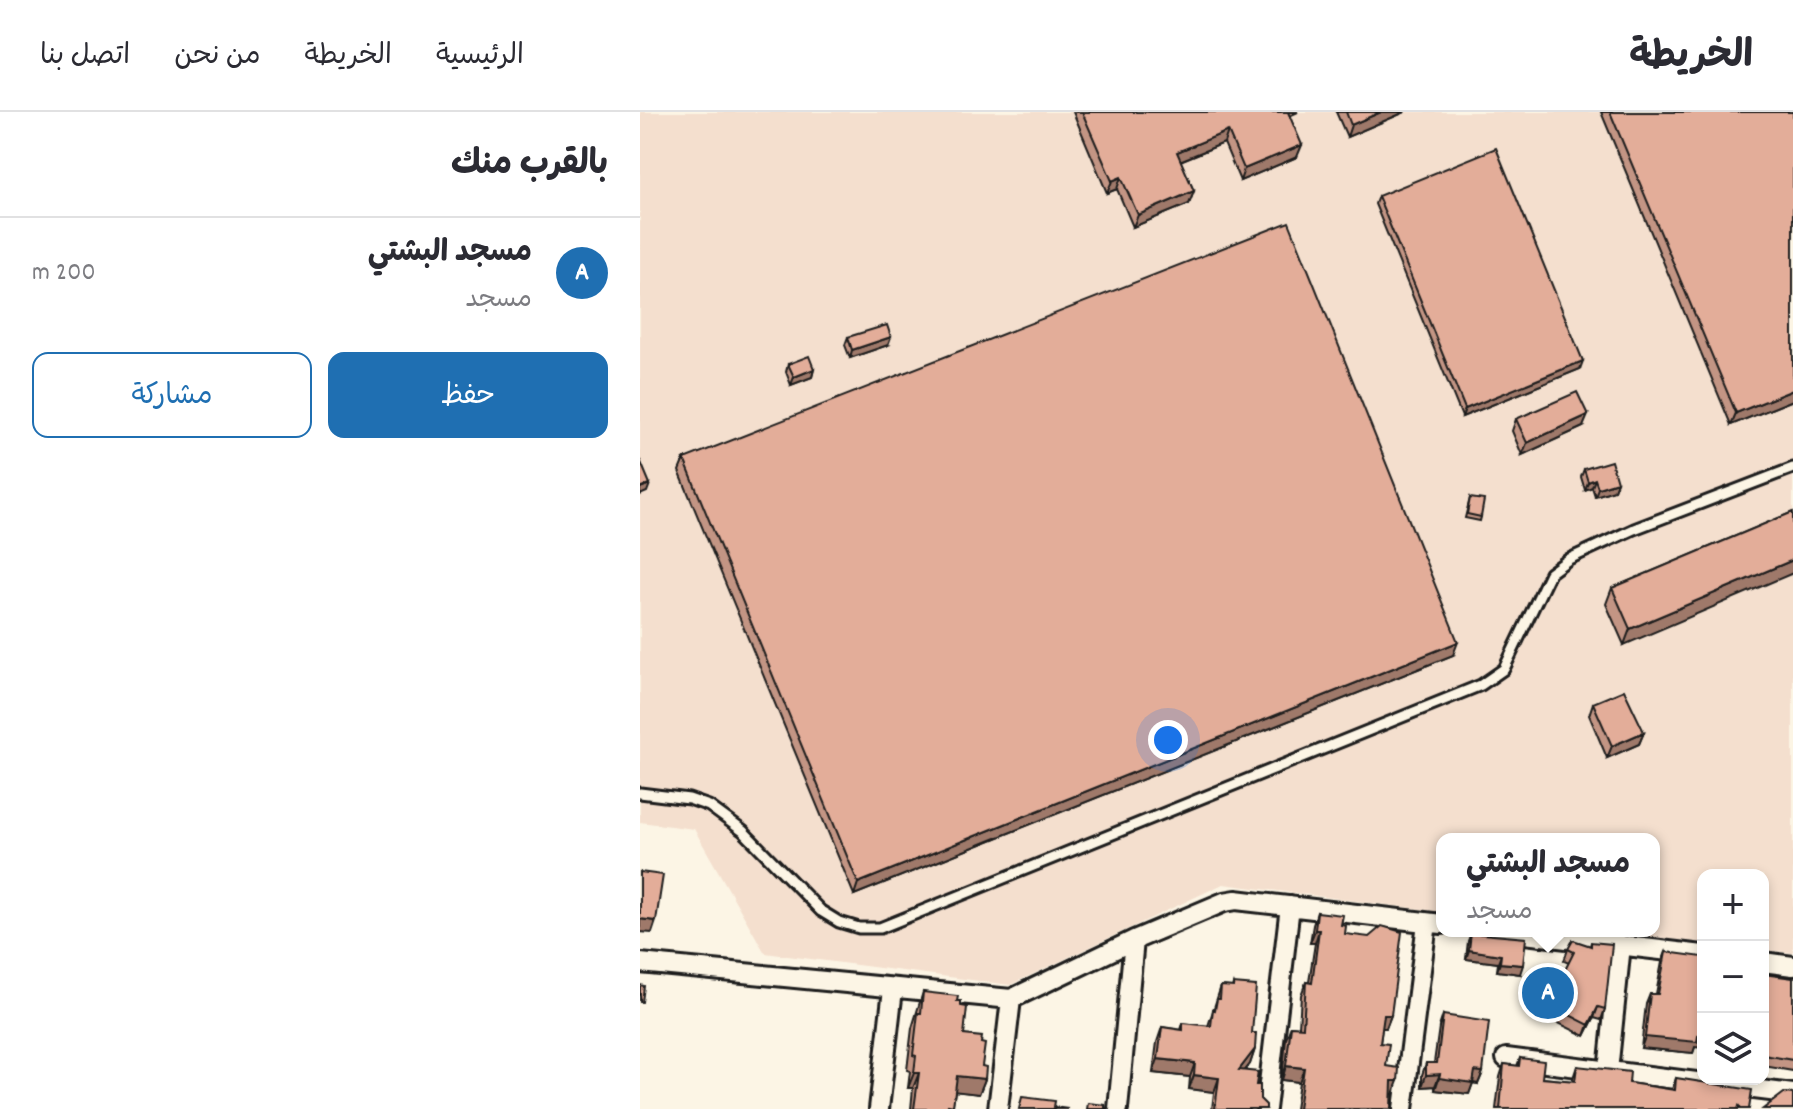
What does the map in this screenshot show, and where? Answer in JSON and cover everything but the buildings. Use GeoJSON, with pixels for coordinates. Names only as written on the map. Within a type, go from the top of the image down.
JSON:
{"type":"FeatureCollection","features":[{"type":"Feature","properties":{"kind":"street"},"geometry":{"type":"LineString","coordinates":[[640,963],[1011,999],[1134,940],[1224,902],[1236,900],[1434,924],[1403,1109]]}},
{"type":"Feature","properties":{"kind":"street"},"geometry":{"type":"LineString","coordinates":[[1266,1109],[1290,906]]}},
{"type":"Feature","properties":{"kind":"street"},"geometry":{"type":"LineString","coordinates":[[1551,937],[1697,954]]}},
{"type":"Feature","properties":{"kind":"street"},"geometry":{"type":"LineString","coordinates":[[1118,1109],[1134,940]]}},
{"type":"Feature","properties":{"kind":"street"},"geometry":{"type":"LineString","coordinates":[[1608,1071],[1621,945]]}},
{"type":"Feature","properties":{"kind":"street"},"geometry":{"type":"LineString","coordinates":[[1769,963],[1793,966]]}},
{"type":"Feature","properties":{"kind":"street"},"geometry":{"type":"LineString","coordinates":[[879,1109],[893,989]]}},
{"type":"Feature","properties":{"kind":"street"},"geometry":{"type":"LineString","coordinates":[[998,1109],[1011,999]]}},
{"type":"Feature","properties":{"kind":"street"},"geometry":{"type":"LineString","coordinates":[[1506,1058],[1793,1094]]}},
{"type":"Feature","properties":{"kind":"lane"},"geometry":{"type":"LineString","coordinates":[[640,793],[689,799],[709,806],[743,831],[821,911],[839,922],[859,928],[880,928],[1481,685],[1504,669],[1550,573],[1569,559],[1634,529],[1793,468]]}},
{"type":"Feature","properties":{"kind":"shaded area"},"geometry":{"type":"Polygon","coordinates":[[[640,112],[1793,112],[1793,953],[1769,951],[1769,869],[1697,869],[1697,942],[1651,937],[1660,937],[1660,833],[1436,833],[1436,911],[1223,884],[1010,985],[765,953],[694,829],[640,822],[640,112]]]}},
{"type":"Feature","properties":{"kind":"place","name":"مسجد البشتي"},"geometry":{"type":"Point","coordinates":[1548,993]}}]}
